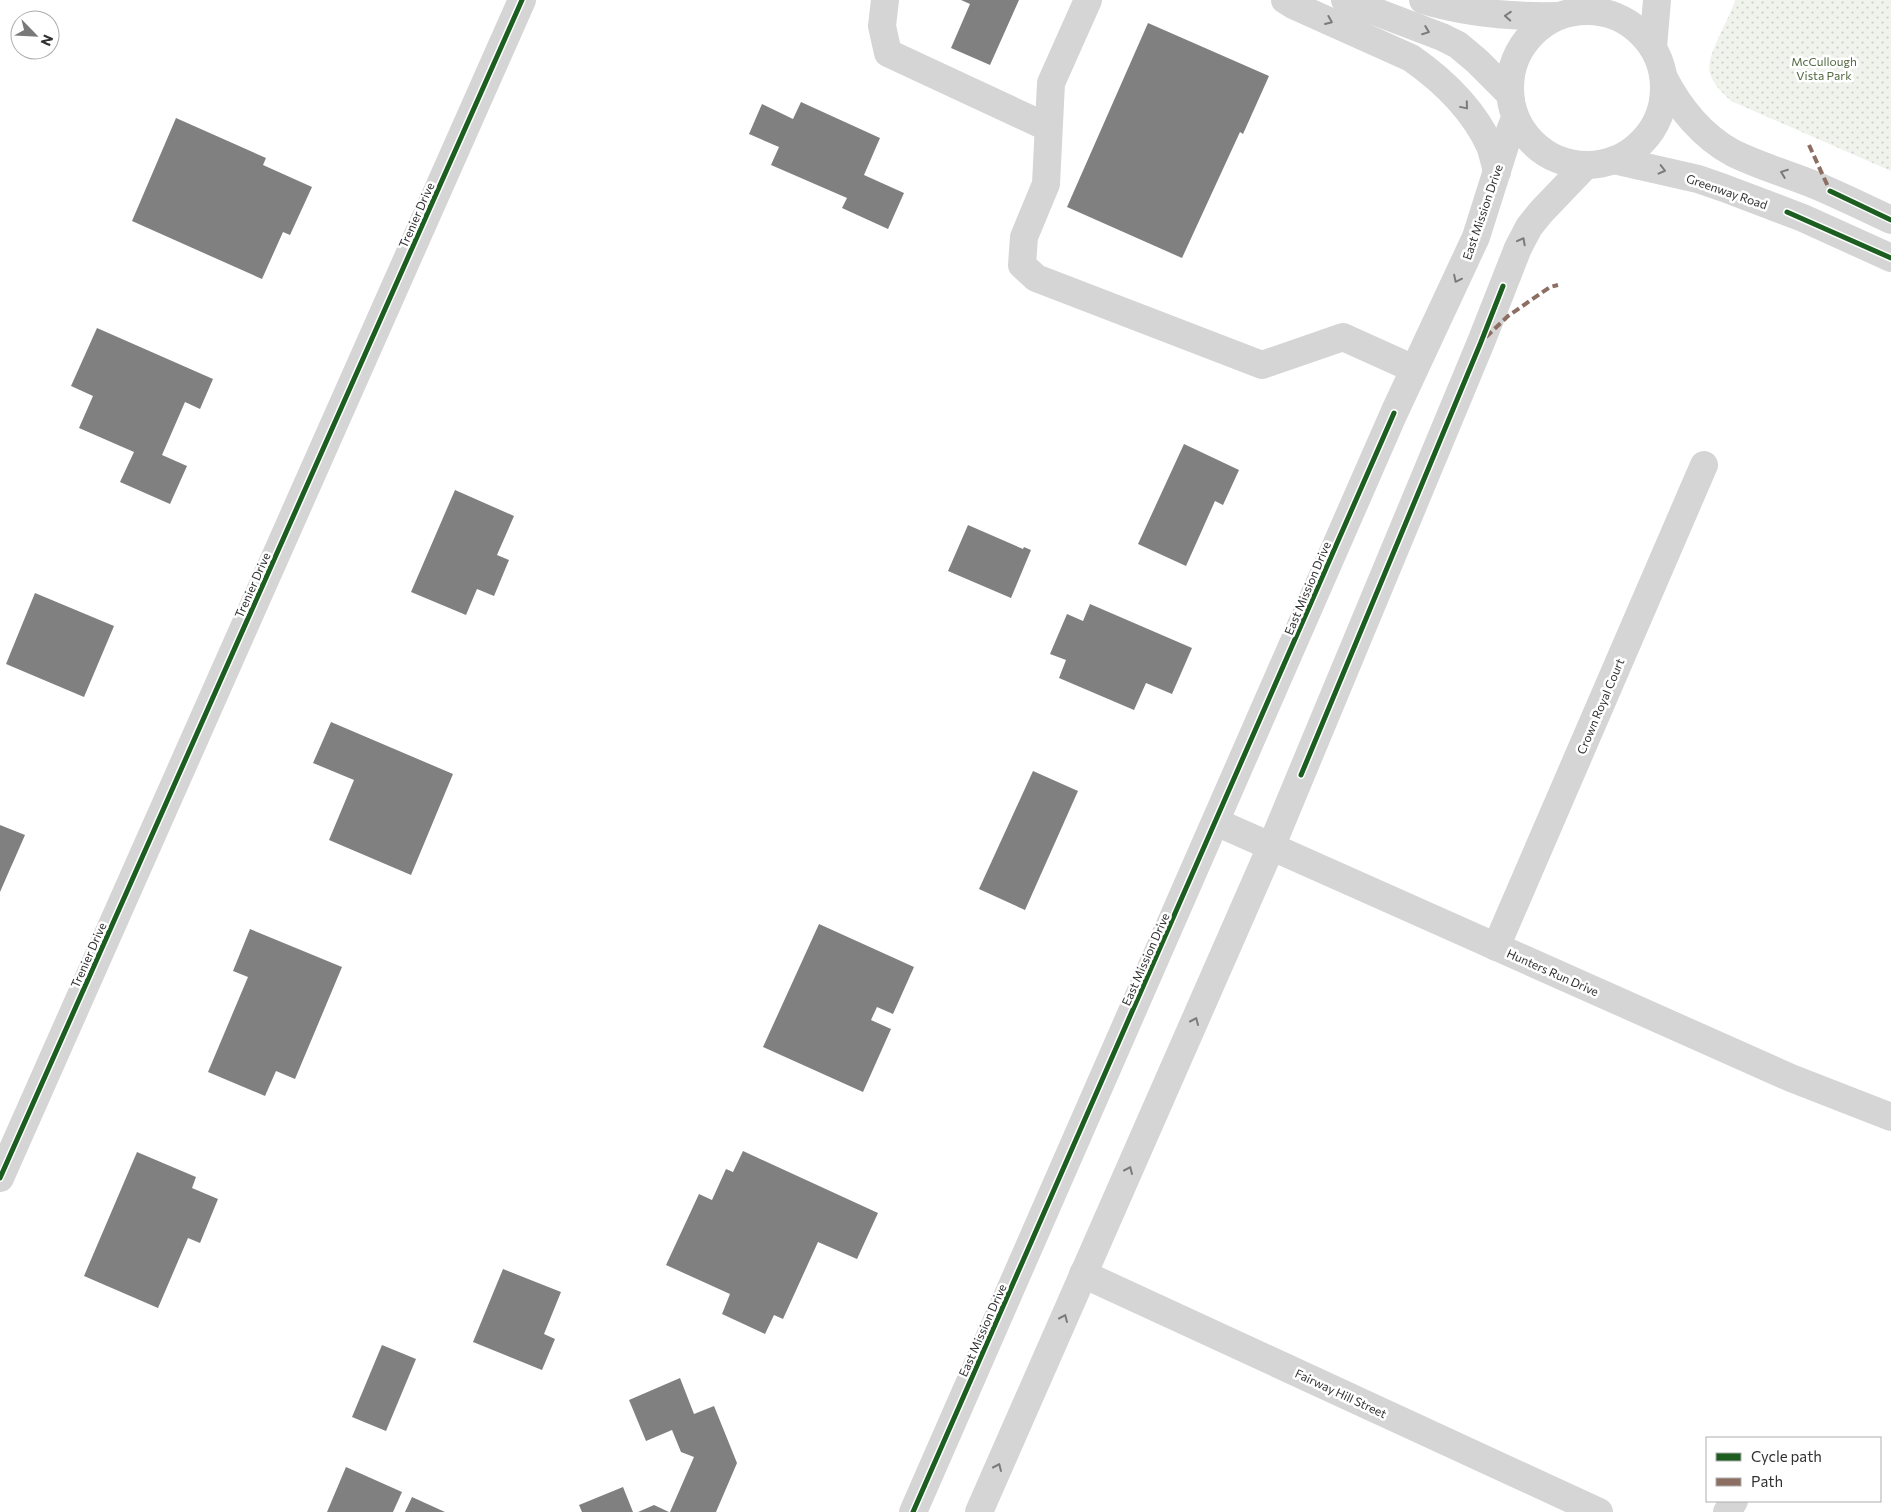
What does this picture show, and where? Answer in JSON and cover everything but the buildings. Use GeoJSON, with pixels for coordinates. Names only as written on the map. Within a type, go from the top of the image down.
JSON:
{"type":"FeatureCollection","features":[{"type":"Feature","properties":{"kind":"street","name":"Trenier Drive"},"geometry":{"type":"LineString","coordinates":[[0,1178],[522,0]]}},
{"type":"Feature","properties":{"kind":"street"},"geometry":{"type":"LineString","coordinates":[[885,0],[882,26],[888,53],[1047,127]]}},
{"type":"Feature","properties":{"kind":"street"},"geometry":{"type":"LineString","coordinates":[[1088,0],[1051,83],[1047,127],[1046,184],[1024,237],[1022,265],[1036,278],[1262,365],[1343,337],[1414,369]]}},
{"type":"Feature","properties":{"kind":"street"},"geometry":{"type":"LineString","coordinates":[[1285,0],[1411,58],[1427,69],[1445,84],[1472,115],[1490,147],[1497,172]]}},
{"type":"Feature","properties":{"kind":"street"},"geometry":{"type":"LineString","coordinates":[[1344,0],[1442,37],[1458,46],[1477,60],[1512,106],[1522,129],[1532,140],[1551,154],[1571,164],[1585,166],[1614,160],[1628,153],[1640,142],[1655,123],[1663,98],[1664,78]]}},
{"type":"Feature","properties":{"kind":"street"},"geometry":{"type":"LineString","coordinates":[[1423,0],[1450,8],[1523,17],[1572,9],[1612,15],[1629,23],[1643,35],[1653,47],[1672,94],[1693,120],[1721,145],[1748,160],[1830,191],[1891,220]]}},
{"type":"Feature","properties":{"kind":"street"},"geometry":{"type":"LineString","coordinates":[[1653,47],[1657,0]]}},
{"type":"Feature","properties":{"kind":"street"},"geometry":{"type":"LineString","coordinates":[[1512,106],[1512,72],[1521,50],[1538,29],[1572,9]]}},
{"type":"Feature","properties":{"kind":"street","name":"East Mission Drive"},"geometry":{"type":"LineString","coordinates":[[913,1512],[1414,369],[1467,257],[1508,136],[1512,106]]}},
{"type":"Feature","properties":{"kind":"street","name":"Greenway Road"},"geometry":{"type":"LineString","coordinates":[[1614,160],[1717,185],[1803,218],[1891,258]]}},
{"type":"Feature","properties":{"kind":"street"},"geometry":{"type":"LineString","coordinates":[[979,1512],[1271,847],[1481,342],[1518,248],[1541,212],[1585,166]]}},
{"type":"Feature","properties":{"kind":"street","name":"Crown Royal Court"},"geometry":{"type":"LineString","coordinates":[[1496,947],[1704,465]]}},
{"type":"Feature","properties":{"kind":"street","name":"Hunters Run Drive"},"geometry":{"type":"LineString","coordinates":[[1216,822],[1791,1078],[1891,1117]]}},
{"type":"Feature","properties":{"kind":"street","name":"Fairway Hill Street"},"geometry":{"type":"LineString","coordinates":[[1083,1274],[1599,1512]]}},
{"type":"Feature","properties":{"kind":"green space","name":"McCullough Vista Park"},"geometry":{"type":"Polygon","coordinates":[[[1735,0],[1891,0],[1891,171],[1731,101],[1719,88],[1711,77],[1709,66],[1714,47],[1735,0]]]}},
{"type":"Feature","properties":{"kind":"marked path"},"geometry":{"type":"LineString","coordinates":[[1809,145],[1830,191]]}},
{"type":"Feature","properties":{"kind":"marked path"},"geometry":{"type":"LineString","coordinates":[[1486,337],[1508,316],[1550,287],[1558,285]]}},
{"type":"Feature","properties":{"kind":"cycle path"},"geometry":{"type":"LineString","coordinates":[[0,1178],[522,0]]}},
{"type":"Feature","properties":{"kind":"cycle path"},"geometry":{"type":"LineString","coordinates":[[1830,191],[1891,220]]}},
{"type":"Feature","properties":{"kind":"cycle path"},"geometry":{"type":"LineString","coordinates":[[1787,212],[1891,258]]}},
{"type":"Feature","properties":{"kind":"cycle path"},"geometry":{"type":"LineString","coordinates":[[1301,775],[1503,286]]}},
{"type":"Feature","properties":{"kind":"cycle path"},"geometry":{"type":"LineString","coordinates":[[913,1512],[1394,413]]}}]}
